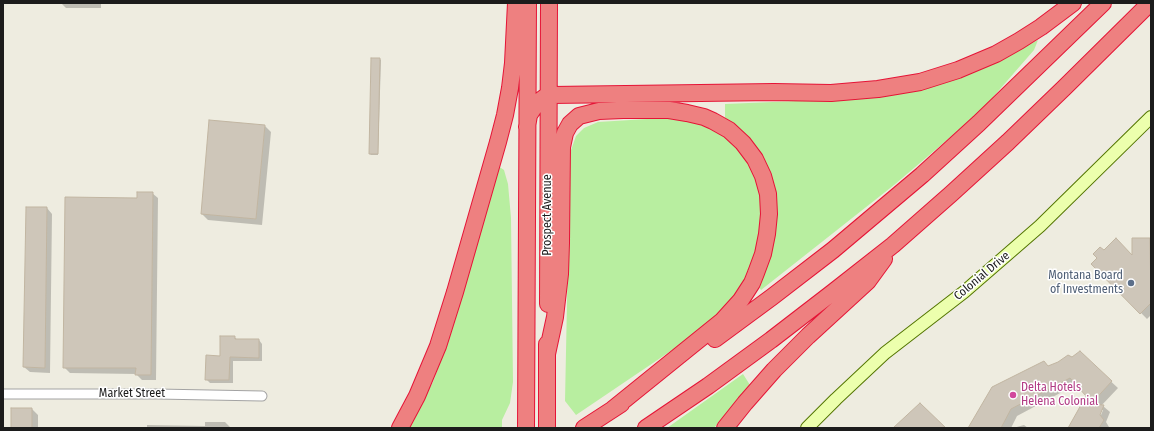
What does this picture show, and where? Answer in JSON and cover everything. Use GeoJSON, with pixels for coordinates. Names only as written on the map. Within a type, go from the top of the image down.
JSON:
{"type":"FeatureCollection","features":[{"type":"Feature","properties":{"kind":"highway"},"geometry":{"type":"LineString","coordinates":[[400,428],[417,396],[438,346],[500,135],[512,76],[516,3]]}},
{"type":"Feature","properties":{"kind":"highway","name":"Prospect Avenue"},"geometry":{"type":"LineString","coordinates":[[526,424],[528,3]]}},
{"type":"Feature","properties":{"kind":"highway","name":"Prospect Avenue"},"geometry":{"type":"LineString","coordinates":[[547,428],[549,3]]}},
{"type":"Feature","properties":{"kind":"highway"},"geometry":{"type":"LineString","coordinates":[[528,127],[528,120],[531,111],[540,100],[549,96],[774,92],[831,93],[864,91],[920,82],[945,75],[984,60],[1024,38],[1073,3]]}},
{"type":"Feature","properties":{"kind":"highway"},"geometry":{"type":"LineString","coordinates":[[584,428],[678,366],[747,316],[803,274],[863,225],[922,175],[979,123],[1103,3]]}},
{"type":"Feature","properties":{"kind":"highway"},"geometry":{"type":"LineString","coordinates":[[646,428],[708,386],[771,340],[893,245],[951,194],[1059,94],[1150,3]]}},
{"type":"Feature","properties":{"kind":"highway"},"geometry":{"type":"LineString","coordinates":[[547,354],[555,317],[560,274],[562,147],[565,134],[570,124],[579,116],[599,111],[669,110],[704,117],[729,130],[743,143],[755,159],[763,176],[768,194],[769,214],[767,234],[763,254],[756,273],[741,300],[722,321],[613,409]]}},
{"type":"Feature","properties":{"kind":"highway"},"geometry":{"type":"LineString","coordinates":[[725,428],[744,403],[784,360],[868,281],[893,245]]}},
{"type":"Feature","properties":{"kind":"main road","name":"Colonial Drive"},"geometry":{"type":"LineString","coordinates":[[807,428],[885,353],[964,292],[1040,226],[1151,117]]}},
{"type":"Feature","properties":{"kind":"street","name":"Market Street"},"geometry":{"type":"LineString","coordinates":[[3,394],[262,396]]}},
{"type":"Feature","properties":{"kind":"green space"},"geometry":{"type":"Polygon","coordinates":[[[1038,40],[1034,50],[980,112],[894,185],[761,290],[758,285],[775,210],[725,121],[725,104],[868,98],[924,86],[1016,51],[1038,40]]]}},
{"type":"Feature","properties":{"kind":"green space"},"geometry":{"type":"Polygon","coordinates":[[[663,118],[691,121],[709,126],[731,142],[751,162],[759,185],[763,208],[758,243],[748,276],[720,315],[687,340],[576,415],[565,401],[570,153],[576,136],[584,128],[598,122],[663,118]]]}},
{"type":"Feature","properties":{"kind":"green space"},"geometry":{"type":"Polygon","coordinates":[[[498,166],[504,170],[508,184],[511,218],[513,382],[510,403],[502,420],[502,428],[407,428],[433,382],[455,321],[498,166]]]}},
{"type":"Feature","properties":{"kind":"green space"},"geometry":{"type":"Polygon","coordinates":[[[743,374],[750,385],[714,428],[667,428],[743,374]]]}},
{"type":"Feature","properties":{"kind":"building"},"geometry":{"type":"Polygon","coordinates":[[[371,58],[380,58],[378,154],[369,154],[371,58]]]}},
{"type":"Feature","properties":{"kind":"building"},"geometry":{"type":"Polygon","coordinates":[[[209,120],[265,125],[256,219],[201,214],[209,120]]]}},
{"type":"Feature","properties":{"kind":"building"},"geometry":{"type":"Polygon","coordinates":[[[137,192],[153,192],[151,375],[135,375],[136,368],[63,368],[65,197],[137,198],[137,192]]]}},
{"type":"Feature","properties":{"kind":"building"},"geometry":{"type":"Polygon","coordinates":[[[26,207],[47,207],[45,368],[23,367],[26,207]]]}},
{"type":"Feature","properties":{"kind":"building","name":"Montana Board of Investments"},"geometry":{"type":"Polygon","coordinates":[[[1116,238],[1132,255],[1132,238],[1150,238],[1151,303],[1140,314],[1091,264],[1097,258],[1093,254],[1100,247],[1104,250],[1116,238]]]}},
{"type":"Feature","properties":{"kind":"building"},"geometry":{"type":"Polygon","coordinates":[[[220,336],[235,336],[235,339],[259,339],[259,358],[230,357],[229,380],[205,380],[206,355],[220,356],[220,336]]]}},
{"type":"Feature","properties":{"kind":"building","name":"Delta Hotels Helena Colonial"},"geometry":{"type":"Polygon","coordinates":[[[1080,351],[1112,381],[1091,404],[1104,405],[1100,415],[1104,420],[1099,428],[1068,428],[1086,396],[1070,378],[1011,409],[1001,428],[968,428],[992,387],[1044,361],[1048,366],[1058,362],[1068,355],[1072,357],[1080,351]]]}},
{"type":"Feature","properties":{"kind":"building"},"geometry":{"type":"Polygon","coordinates":[[[920,403],[946,428],[893,428],[920,403]]]}},
{"type":"Feature","properties":{"kind":"building"},"geometry":{"type":"Polygon","coordinates":[[[11,408],[32,408],[32,428],[11,428],[11,408]]]}},
{"type":"Feature","properties":{"kind":"place","name":"Montana Board of Investments"},"geometry":{"type":"Point","coordinates":[1131,283]}},
{"type":"Feature","properties":{"kind":"place","name":"Delta Hotels Helena Colonial"},"geometry":{"type":"Point","coordinates":[1013,395]}}]}
